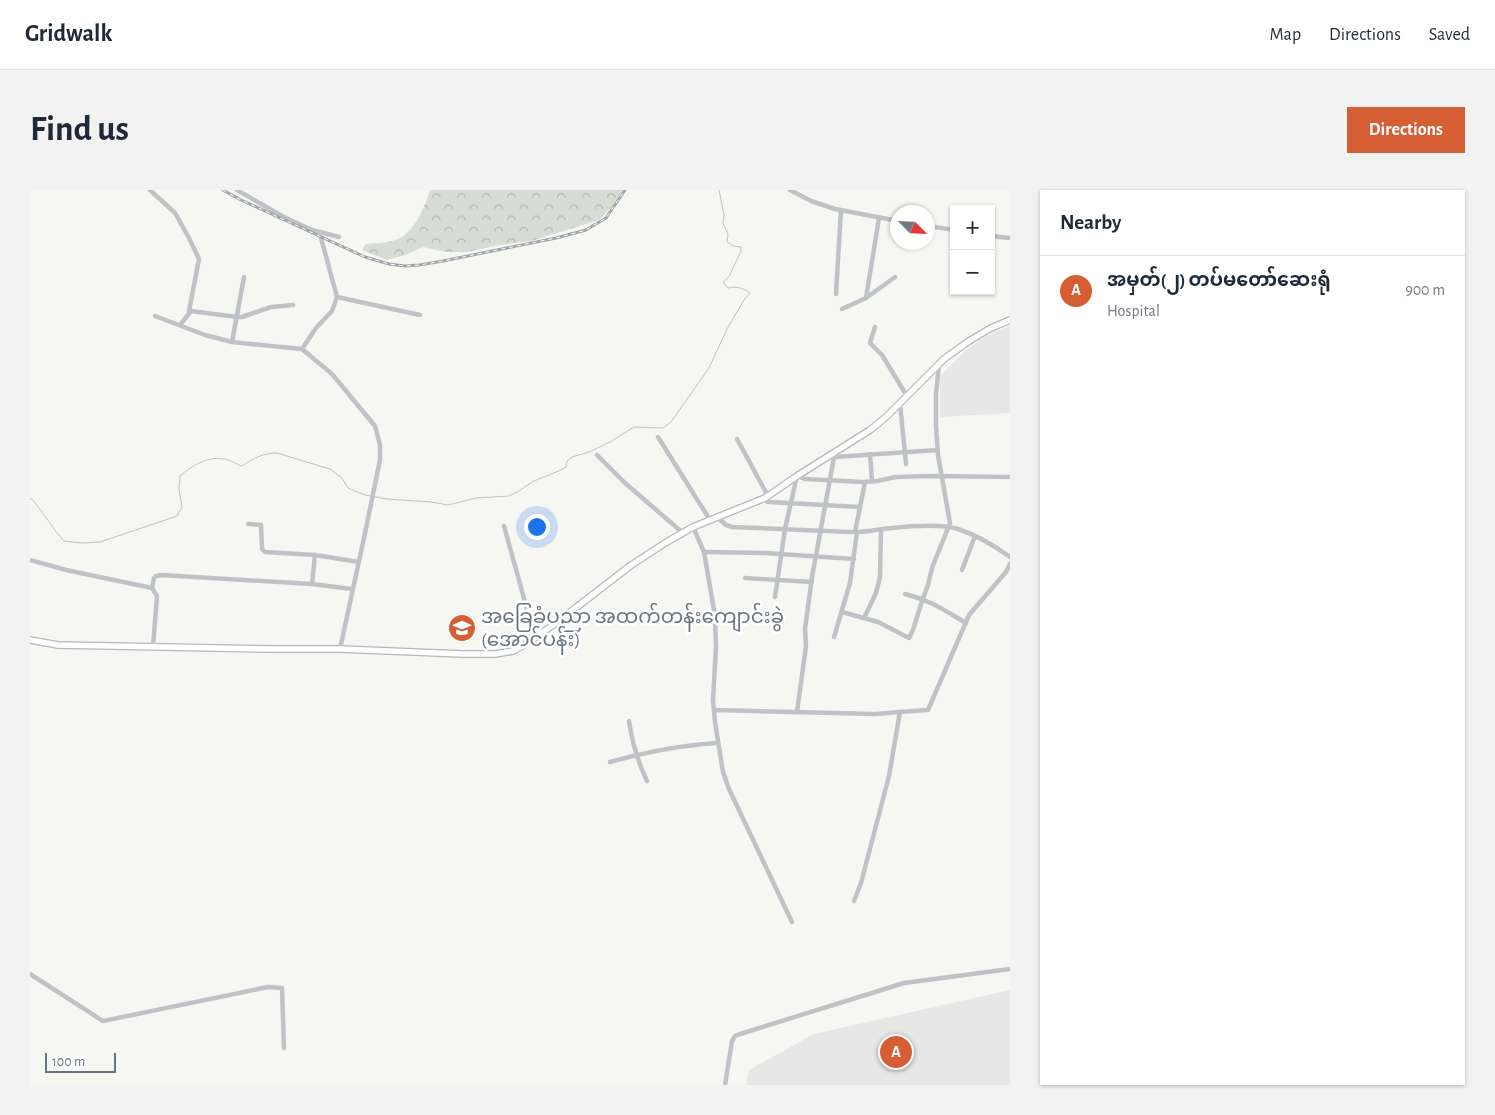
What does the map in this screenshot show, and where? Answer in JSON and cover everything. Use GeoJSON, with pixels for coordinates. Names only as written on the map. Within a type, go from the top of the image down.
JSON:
{"type":"FeatureCollection","features":[{"type":"Feature","properties":{"kind":"main road"},"geometry":{"type":"LineString","coordinates":[[30,640],[58,645],[274,649],[340,648],[463,654],[495,654],[513,650],[535,638],[630,566],[665,543],[693,527],[765,498],[797,476],[835,454],[886,417],[939,364],[969,340],[1010,320]]}},
{"type":"Feature","properties":{"kind":"street"},"geometry":{"type":"LineString","coordinates":[[150,190],[175,213],[199,259],[189,312],[180,325]]}},
{"type":"Feature","properties":{"kind":"street"},"geometry":{"type":"LineString","coordinates":[[236,190],[282,216],[312,230],[339,237]]}},
{"type":"Feature","properties":{"kind":"street"},"geometry":{"type":"LineString","coordinates":[[790,190],[811,201],[841,210],[890,220]]}},
{"type":"Feature","properties":{"kind":"street"},"geometry":{"type":"LineString","coordinates":[[836,294],[841,210]]}},
{"type":"Feature","properties":{"kind":"street"},"geometry":{"type":"LineString","coordinates":[[866,298],[879,218]]}},
{"type":"Feature","properties":{"kind":"street"},"geometry":{"type":"LineString","coordinates":[[935,227],[950,229]]}},
{"type":"Feature","properties":{"kind":"street"},"geometry":{"type":"LineString","coordinates":[[995,236],[1010,238]]}},
{"type":"Feature","properties":{"kind":"street"},"geometry":{"type":"LineString","coordinates":[[302,349],[316,328],[332,311],[337,297],[321,238]]}},
{"type":"Feature","properties":{"kind":"street"},"geometry":{"type":"LineString","coordinates":[[232,342],[244,277]]}},
{"type":"Feature","properties":{"kind":"street"},"geometry":{"type":"LineString","coordinates":[[842,308],[866,298],[895,277]]}},
{"type":"Feature","properties":{"kind":"street"},"geometry":{"type":"LineString","coordinates":[[337,297],[420,315]]}},
{"type":"Feature","properties":{"kind":"street"},"geometry":{"type":"LineString","coordinates":[[189,312],[191,310],[242,317],[271,307],[293,305]]}},
{"type":"Feature","properties":{"kind":"street"},"geometry":{"type":"LineString","coordinates":[[155,316],[205,335],[232,342],[302,349],[332,374],[375,426],[380,445],[380,460],[340,648]]}},
{"type":"Feature","properties":{"kind":"street"},"geometry":{"type":"LineString","coordinates":[[875,327],[870,343],[882,355],[907,396]]}},
{"type":"Feature","properties":{"kind":"street"},"geometry":{"type":"LineString","coordinates":[[842,612],[878,622],[909,638],[913,630],[932,568],[950,523],[938,450],[936,394],[939,364]]}},
{"type":"Feature","properties":{"kind":"street"},"geometry":{"type":"LineString","coordinates":[[900,403],[906,464]]}},
{"type":"Feature","properties":{"kind":"street"},"geometry":{"type":"LineString","coordinates":[[658,437],[710,520]]}},
{"type":"Feature","properties":{"kind":"street"},"geometry":{"type":"LineString","coordinates":[[737,439],[768,502],[860,507]]}},
{"type":"Feature","properties":{"kind":"street"},"geometry":{"type":"LineString","coordinates":[[797,712],[806,646],[805,629],[820,531],[835,454],[938,450]]}},
{"type":"Feature","properties":{"kind":"street"},"geometry":{"type":"LineString","coordinates":[[870,454],[872,481]]}},
{"type":"Feature","properties":{"kind":"street"},"geometry":{"type":"LineString","coordinates":[[597,455],[625,483],[682,533]]}},
{"type":"Feature","properties":{"kind":"street"},"geometry":{"type":"LineString","coordinates":[[774,597],[785,529],[797,476],[805,479],[865,482],[896,477],[1010,476]]}},
{"type":"Feature","properties":{"kind":"street"},"geometry":{"type":"LineString","coordinates":[[834,637],[850,583],[856,532],[865,482]]}},
{"type":"Feature","properties":{"kind":"street"},"geometry":{"type":"LineString","coordinates":[[718,518],[726,525],[732,527],[856,532],[900,528],[957,529],[975,536],[1010,556]]}},
{"type":"Feature","properties":{"kind":"street"},"geometry":{"type":"LineString","coordinates":[[248,524],[261,525],[262,549],[265,552],[315,555],[359,562]]}},
{"type":"Feature","properties":{"kind":"street"},"geometry":{"type":"LineString","coordinates":[[504,526],[535,638]]}},
{"type":"Feature","properties":{"kind":"street"},"geometry":{"type":"LineString","coordinates":[[693,527],[704,552],[715,616],[716,647],[713,700],[723,772],[729,789],[792,922]]}},
{"type":"Feature","properties":{"kind":"street"},"geometry":{"type":"LineString","coordinates":[[864,618],[876,593],[880,577],[881,530]]}},
{"type":"Feature","properties":{"kind":"street"},"geometry":{"type":"LineString","coordinates":[[962,570],[975,536]]}},
{"type":"Feature","properties":{"kind":"street"},"geometry":{"type":"LineString","coordinates":[[704,552],[781,554],[854,559]]}},
{"type":"Feature","properties":{"kind":"street"},"geometry":{"type":"LineString","coordinates":[[312,584],[315,555]]}},
{"type":"Feature","properties":{"kind":"street"},"geometry":{"type":"LineString","coordinates":[[30,560],[66,570],[152,588]]}},
{"type":"Feature","properties":{"kind":"street"},"geometry":{"type":"LineString","coordinates":[[714,710],[875,714],[928,710],[969,615],[1006,572],[1010,564]]}},
{"type":"Feature","properties":{"kind":"street"},"geometry":{"type":"LineString","coordinates":[[153,647],[157,596],[152,588],[156,576],[312,584],[352,589]]}},
{"type":"Feature","properties":{"kind":"street"},"geometry":{"type":"LineString","coordinates":[[745,578],[812,582]]}},
{"type":"Feature","properties":{"kind":"street"},"geometry":{"type":"LineString","coordinates":[[905,594],[936,604],[966,623]]}},
{"type":"Feature","properties":{"kind":"street"},"geometry":{"type":"LineString","coordinates":[[854,901],[861,883],[890,776],[900,712]]}},
{"type":"Feature","properties":{"kind":"street"},"geometry":{"type":"LineString","coordinates":[[629,721],[637,754],[647,781]]}},
{"type":"Feature","properties":{"kind":"street"},"geometry":{"type":"LineString","coordinates":[[610,762],[637,754],[682,746],[718,743]]}},
{"type":"Feature","properties":{"kind":"street"},"geometry":{"type":"LineString","coordinates":[[725,1085],[734,1036],[904,983],[1010,969]]}},
{"type":"Feature","properties":{"kind":"street"},"geometry":{"type":"LineString","coordinates":[[30,974],[103,1021],[268,987],[282,988],[284,1048]]}},
{"type":"Feature","properties":{"kind":"shaded area"},"geometry":{"type":"Polygon","coordinates":[[[1010,326],[1010,413],[940,417],[941,375],[966,350],[990,334],[1010,326]]]}},
{"type":"Feature","properties":{"kind":"shaded area"},"geometry":{"type":"Polygon","coordinates":[[[1010,990],[1010,1085],[746,1085],[749,1070],[814,1034],[1010,990]]]}},
{"type":"Feature","properties":{"kind":"green space"},"geometry":{"type":"Polygon","coordinates":[[[430,190],[623,190],[610,209],[599,220],[531,241],[467,252],[446,252],[423,247],[387,260],[362,250],[366,244],[394,240],[407,233],[419,216],[430,190]]]}},
{"type":"Feature","properties":{"kind":"waterway"},"geometry":{"type":"LineString","coordinates":[[30,499],[32,499],[64,541],[100,542],[177,516],[182,507],[179,489],[180,476],[200,463],[217,458],[242,466],[259,456],[277,453],[330,469],[342,478],[348,488],[365,495],[448,505],[476,498],[509,496],[534,481],[566,467],[567,461],[572,457],[589,452],[610,442],[634,427],[663,428],[671,422],[709,368],[727,329],[750,293],[740,288],[728,288],[723,282],[729,277],[741,247],[733,246],[727,242],[728,234],[723,223],[724,215],[719,190]]}},
{"type":"Feature","properties":{"kind":"railway"},"geometry":{"type":"LineString","coordinates":[[223,190],[365,257],[389,264],[405,266],[443,261],[586,230],[606,218],[625,190]]}},
{"type":"Feature","properties":{"kind":"place","name":"အခြေခံပညာ အထက်တန်းကျောင်းခွဲ (အောင်ပန်း)"},"geometry":{"type":"Point","coordinates":[462,628]}},
{"type":"Feature","properties":{"kind":"place","name":"အမှတ်(၂) တပ်မတော်ဆေးရုံ"},"geometry":{"type":"Point","coordinates":[896,1052]}}]}
